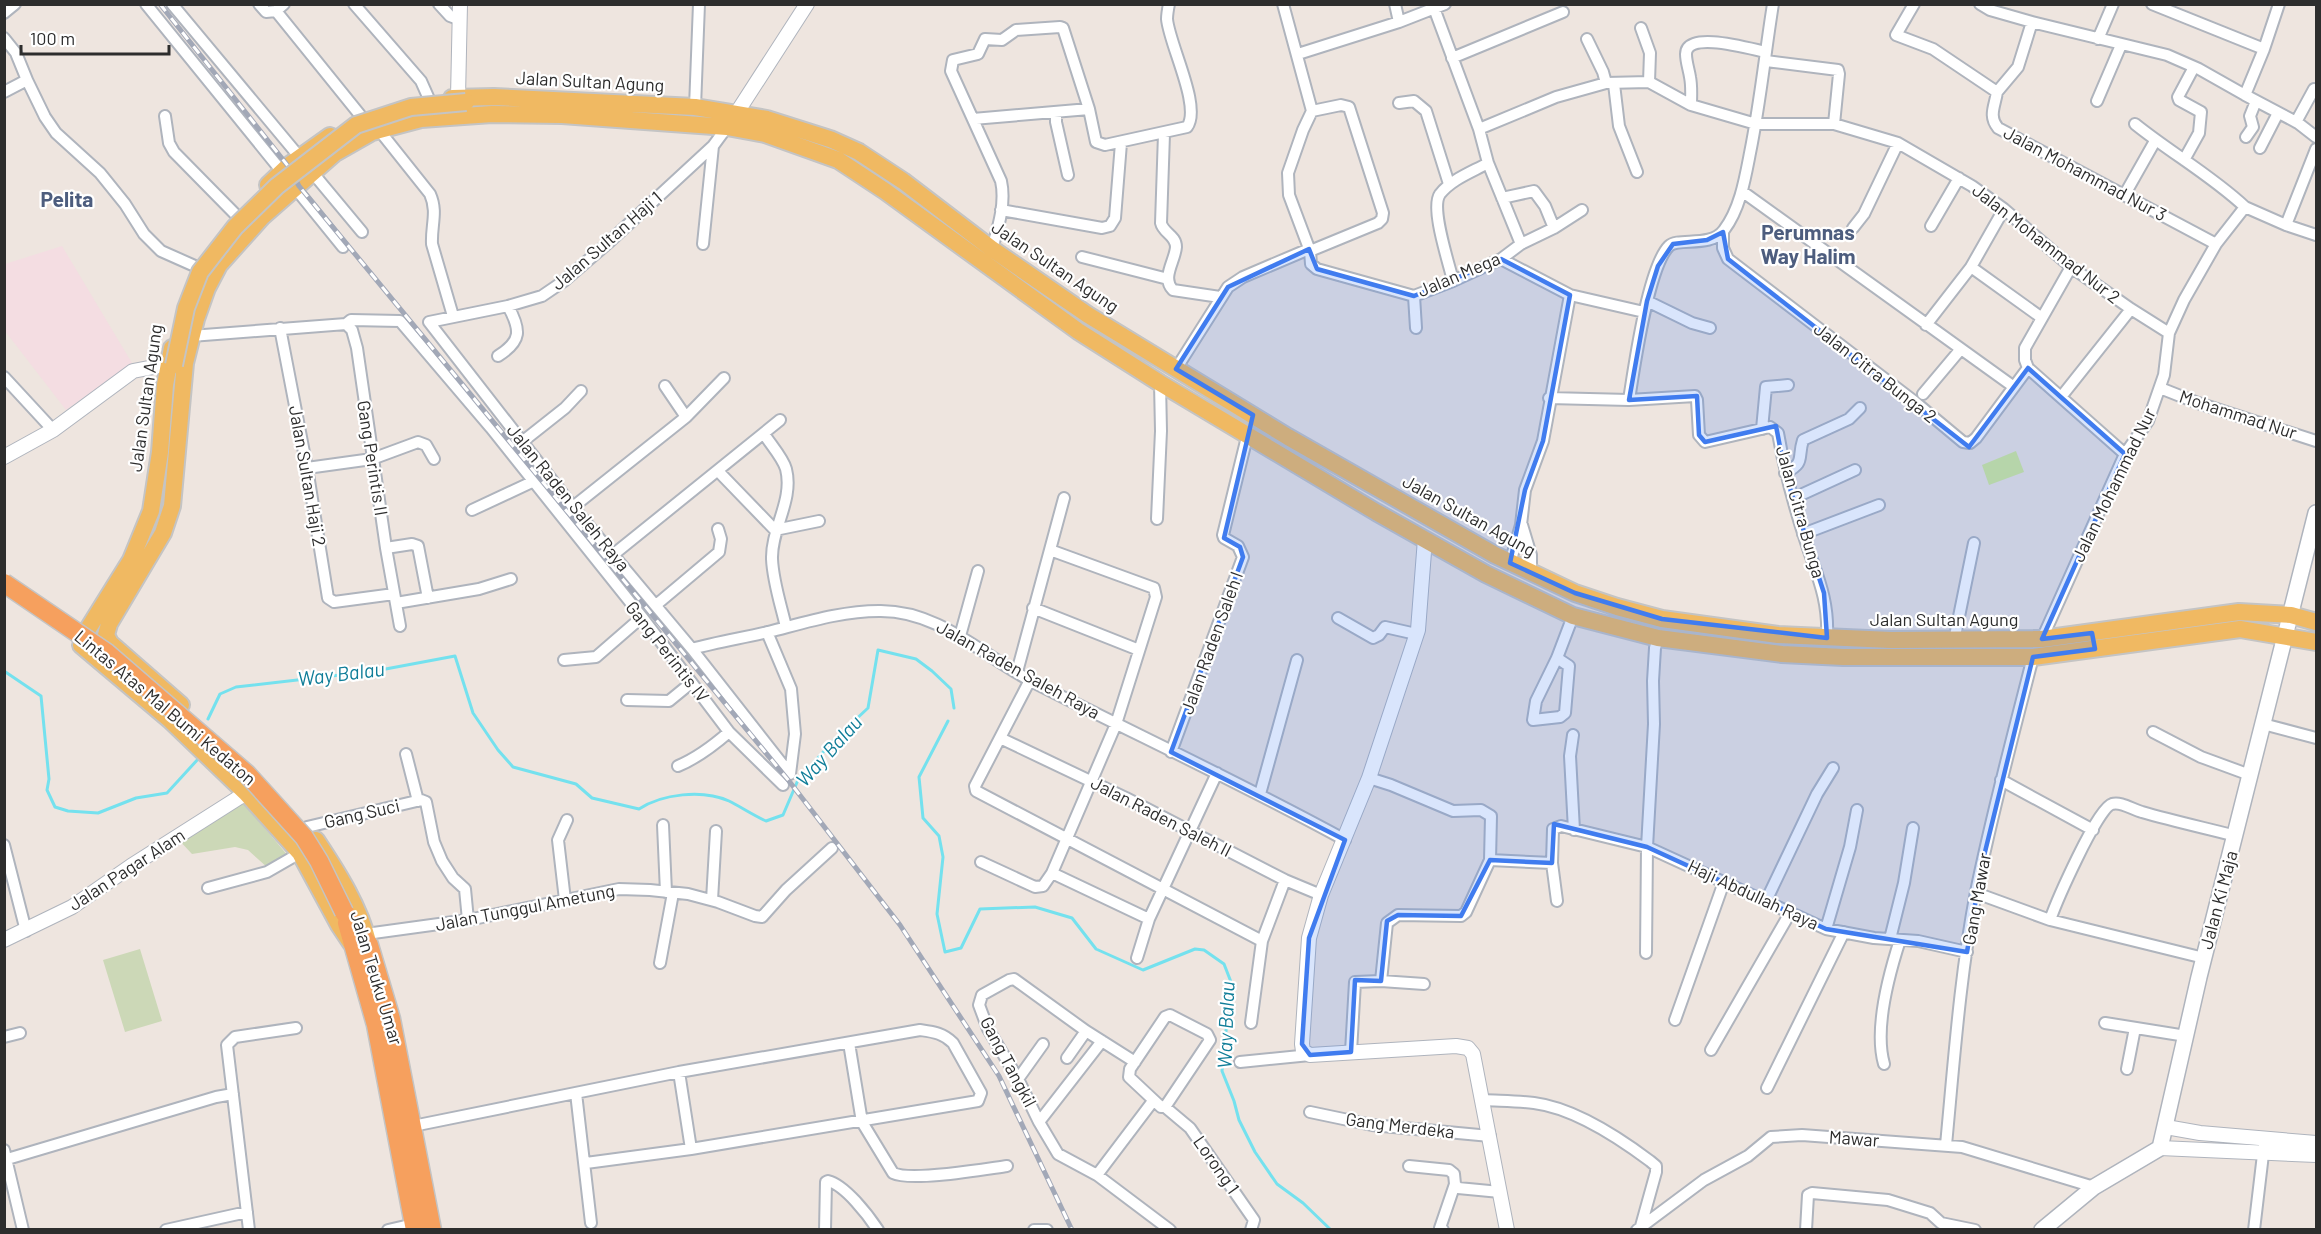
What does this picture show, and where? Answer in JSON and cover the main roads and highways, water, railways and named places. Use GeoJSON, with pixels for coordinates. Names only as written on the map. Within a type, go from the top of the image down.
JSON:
{"type":"FeatureCollection","features":[{"type":"Feature","properties":{"kind":"highway","name":"Lintas Atas Mal Bumi Kedaton"},"geometry":{"type":"LineString","coordinates":[[4,583],[107,653],[247,774],[304,837],[360,939]]}},
{"type":"Feature","properties":{"kind":"highway","name":"Jalan Teuku Umar"},"geometry":{"type":"LineString","coordinates":[[360,939],[391,1019],[432,1230]]}},
{"type":"Feature","properties":{"kind":"highway","name":"Jalan Teuku Umar"},"geometry":{"type":"LineString","coordinates":[[360,939],[415,1227]]}},
{"type":"Feature","properties":{"kind":"main road","name":"Jalan Sultan Agung"},"geometry":{"type":"LineString","coordinates":[[110,643],[106,636],[109,624],[163,533],[172,506],[175,485],[176,319],[197,267],[220,232],[300,157],[360,116],[400,102],[429,99],[464,103],[484,101],[494,97],[694,108],[838,160],[894,197],[1078,331],[1247,437],[1486,574],[1573,616],[1658,638],[1803,655],[1891,658],[2033,657],[2094,641],[2239,612],[2290,615],[2316,622]]}},
{"type":"Feature","properties":{"kind":"main road"},"geometry":{"type":"LineString","coordinates":[[175,370],[194,307],[207,274],[240,232],[284,191],[360,130],[412,113],[464,103],[492,114]]}},
{"type":"Feature","properties":{"kind":"main road","name":"Jalan Sultan Agung"},"geometry":{"type":"LineString","coordinates":[[88,650],[87,632],[131,560],[151,511],[175,370],[191,336],[207,288],[219,265],[262,217],[335,153],[379,130],[421,119],[492,114],[732,120],[767,118],[800,128],[859,152],[903,181],[992,249],[1088,315],[1176,369],[1288,437],[1503,559],[1586,597],[1662,619],[1778,635],[1827,638],[2094,641],[2240,629],[2316,642]]}},
{"type":"Feature","properties":{"kind":"main road"},"geometry":{"type":"LineString","coordinates":[[250,202],[262,217]]}},
{"type":"Feature","properties":{"kind":"main road"},"geometry":{"type":"LineString","coordinates":[[1078,331],[1088,315]]}},
{"type":"Feature","properties":{"kind":"main road"},"geometry":{"type":"LineString","coordinates":[[1278,455],[1288,437]]}},
{"type":"Feature","properties":{"kind":"main road","name":"Jalan Ki Maja"},"geometry":{"type":"LineString","coordinates":[[2042,1230],[2094,1187],[2160,1148],[2204,958],[2316,513]]}},
{"type":"Feature","properties":{"kind":"main road"},"geometry":{"type":"LineString","coordinates":[[1486,574],[1503,559]]}},
{"type":"Feature","properties":{"kind":"main road"},"geometry":{"type":"LineString","coordinates":[[4,573],[31,601]]}},
{"type":"Feature","properties":{"kind":"main road"},"geometry":{"type":"LineString","coordinates":[[4,592],[76,621],[84,621],[97,614]]}},
{"type":"Feature","properties":{"kind":"main road","name":"Jalan Teuku Umar"},"geometry":{"type":"LineString","coordinates":[[31,601],[144,698],[246,794],[300,853],[339,925],[360,939],[363,921],[337,873],[307,827],[224,743],[110,643]]}},
{"type":"Feature","properties":{"kind":"main road"},"geometry":{"type":"LineString","coordinates":[[144,698],[152,702],[160,702],[162,697],[159,686]]}},
{"type":"Feature","properties":{"kind":"main road"},"geometry":{"type":"LineString","coordinates":[[210,758],[208,752],[210,745],[215,741],[224,743]]}},
{"type":"Feature","properties":{"kind":"waterway","name":"Way Balau"},"geometry":{"type":"LineString","coordinates":[[208,719],[220,694],[236,687],[375,671],[455,656],[473,713],[498,750],[513,767],[576,784],[592,798],[639,809],[670,797],[707,795],[729,801],[766,821],[783,815],[798,780],[835,739],[868,708],[878,650],[916,659],[932,671],[951,689],[954,708]]}},
{"type":"Feature","properties":{"kind":"waterway"},"geometry":{"type":"LineString","coordinates":[[4,671],[41,696],[49,779],[47,790],[55,807],[68,811],[98,813],[136,798],[167,793],[199,758]]}},
{"type":"Feature","properties":{"kind":"waterway","name":"Way Balau"},"geometry":{"type":"LineString","coordinates":[[948,721],[919,777],[923,818],[939,836],[943,857],[937,914],[945,952],[961,948],[980,909],[1035,907],[1072,918],[1096,949],[1143,970],[1195,949],[1204,950],[1224,964],[1231,982],[1222,1071],[1239,1120],[1255,1152],[1277,1184],[1303,1203],[1331,1230]]}},
{"type":"Feature","properties":{"kind":"railway"},"geometry":{"type":"LineString","coordinates":[[160,4],[288,166],[299,186],[789,781],[900,925],[999,1076],[1072,1230]]}},
{"type":"Feature","properties":{"kind":"district","name":"Pelita"},"geometry":{"type":"Point","coordinates":[67,200]}},
{"type":"Feature","properties":{"kind":"district","name":"Perumnas Way Halim"},"geometry":{"type":"Point","coordinates":[1808,245]}}]}
